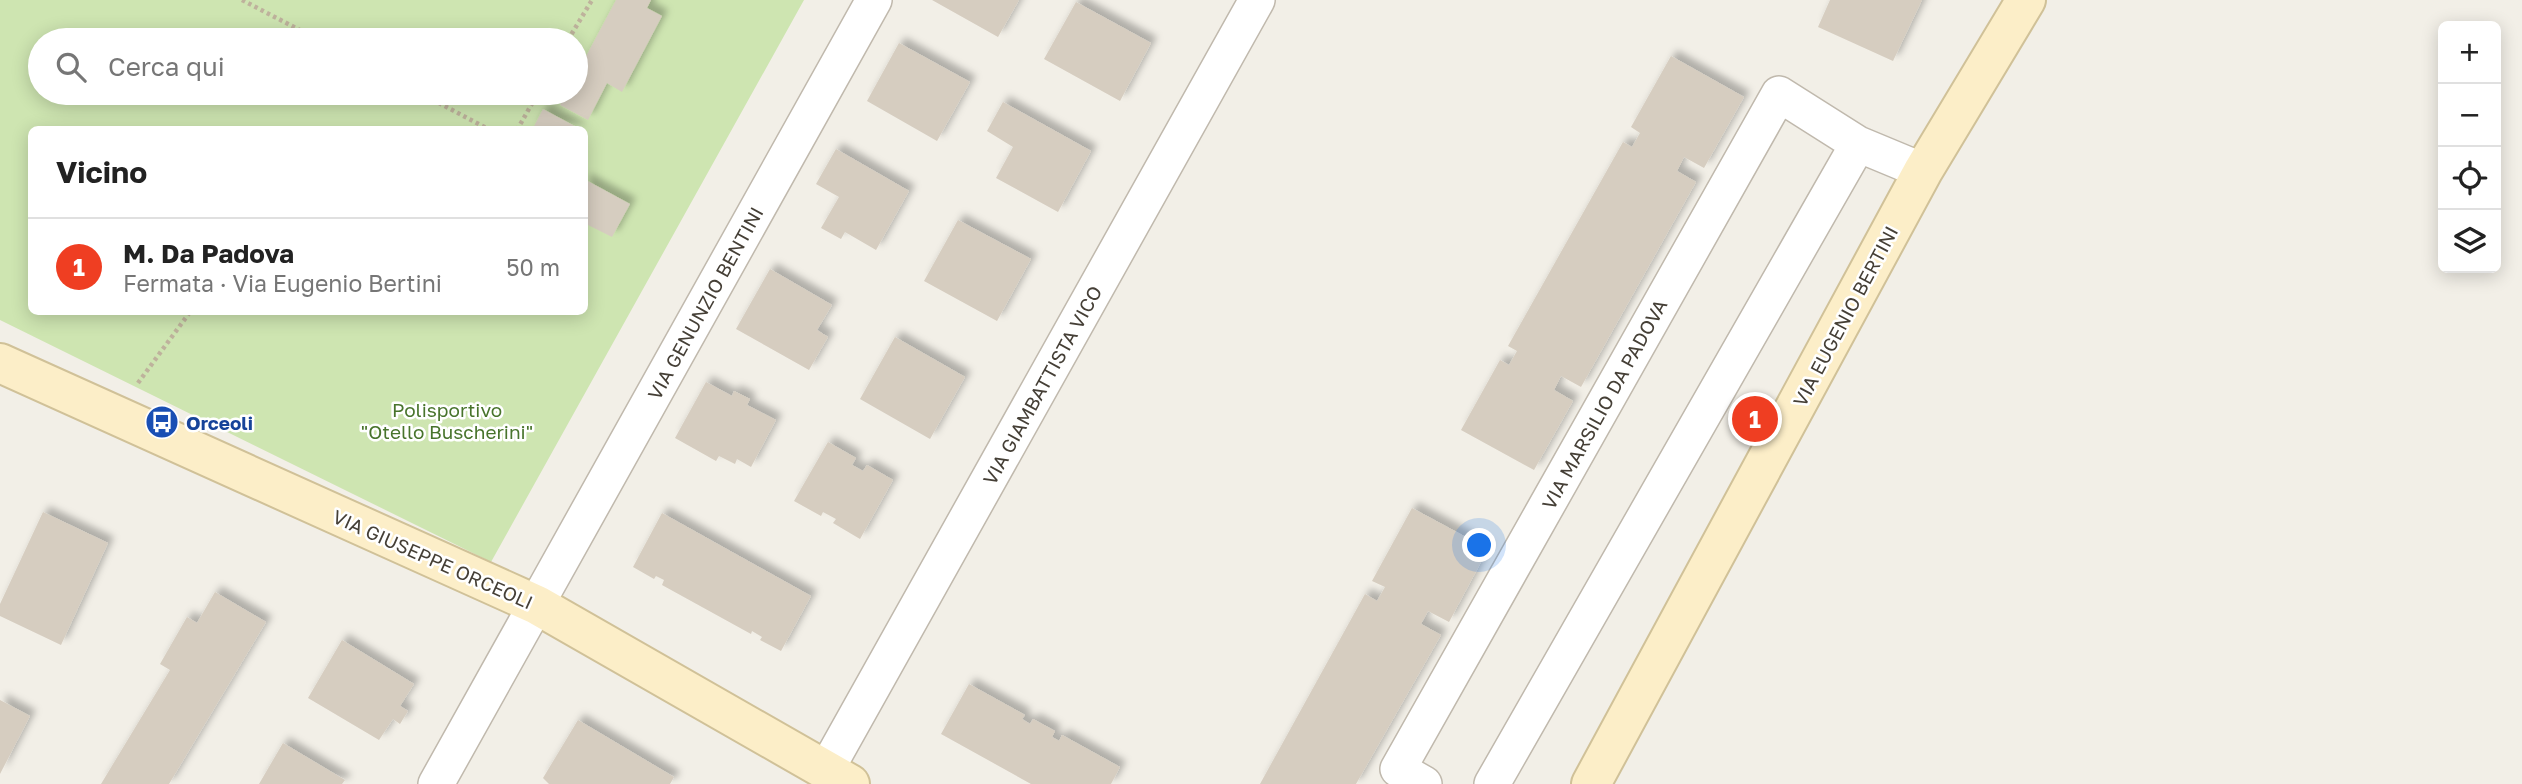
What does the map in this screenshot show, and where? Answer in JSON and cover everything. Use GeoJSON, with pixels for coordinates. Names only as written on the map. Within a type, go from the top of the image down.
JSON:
{"type":"FeatureCollection","features":[{"type":"Feature","properties":{"kind":"street","name":"VIA GENUNZIO BENTINI"},"geometry":{"type":"LineString","coordinates":[[436,784],[874,0]]}},
{"type":"Feature","properties":{"kind":"street","name":"VIA GIAMBATTISTA VICO"},"geometry":{"type":"LineString","coordinates":[[838,777],[1257,0]]}},
{"type":"Feature","properties":{"kind":"street","name":"VIA EUGENIO BERTINI"},"geometry":{"type":"LineString","coordinates":[[1591,784],[1923,171],[2026,0]]}},
{"type":"Feature","properties":{"kind":"street","name":"VIA MARSILIO DA PADOVA"},"geometry":{"type":"LineString","coordinates":[[1424,784],[1398,769],[1779,94],[1858,144],[1923,171]]}},
{"type":"Feature","properties":{"kind":"street"},"geometry":{"type":"LineString","coordinates":[[1492,784],[1858,144]]}},
{"type":"Feature","properties":{"kind":"street","name":"VIA GIUSEPPE ORCEOLI"},"geometry":{"type":"LineString","coordinates":[[0,363],[537,605],[838,777]]}},
{"type":"Feature","properties":{"kind":"path"},"geometry":{"type":"LineString","coordinates":[[242,0],[296,28]]}},
{"type":"Feature","properties":{"kind":"path"},"geometry":{"type":"LineString","coordinates":[[575,28],[592,0]]}},
{"type":"Feature","properties":{"kind":"path"},"geometry":{"type":"LineString","coordinates":[[443,105],[483,126]]}},
{"type":"Feature","properties":{"kind":"path"},"geometry":{"type":"LineString","coordinates":[[519,126],[531,105]]}},
{"type":"Feature","properties":{"kind":"path"},"geometry":{"type":"LineString","coordinates":[[472,126],[474,121]]}},
{"type":"Feature","properties":{"kind":"path"},"geometry":{"type":"LineString","coordinates":[[135,387],[188,315]]}},
{"type":"Feature","properties":{"kind":"green space","name":"Polisportivo \"Otello Buscherini\""},"geometry":{"type":"Polygon","coordinates":[[[0,0],[804,0],[491,562],[0,320],[0,0]]]}},
{"type":"Feature","properties":{"kind":"building"},"geometry":{"type":"Polygon","coordinates":[[[616,0],[651,0],[647,8],[662,16],[622,92],[607,83],[588,120],[560,105],[588,105],[588,52],[616,0]]]}},
{"type":"Feature","properties":{"kind":"building"},"geometry":{"type":"Polygon","coordinates":[[[932,0],[1019,0],[998,37],[932,0]]]}},
{"type":"Feature","properties":{"kind":"building"},"geometry":{"type":"Polygon","coordinates":[[[1830,0],[1922,0],[1893,61],[1818,27],[1830,0]]]}},
{"type":"Feature","properties":{"kind":"building"},"geometry":{"type":"Polygon","coordinates":[[[1076,2],[1151,43],[1120,101],[1044,59],[1076,2]]]}},
{"type":"Feature","properties":{"kind":"building"},"geometry":{"type":"Polygon","coordinates":[[[899,43],[970,82],[937,141],[867,101],[899,43]]]}},
{"type":"Feature","properties":{"kind":"building"},"geometry":{"type":"Polygon","coordinates":[[[1671,56],[1744,97],[1704,168],[1684,157],[1677,171],[1696,182],[1581,387],[1561,376],[1554,390],[1573,401],[1534,470],[1461,430],[1500,360],[1509,365],[1517,351],[1508,346],[1623,142],[1632,147],[1640,133],[1631,127],[1671,56]]]}},
{"type":"Feature","properties":{"kind":"building"},"geometry":{"type":"Polygon","coordinates":[[[1003,102],[1091,151],[1058,212],[996,178],[1013,147],[987,131],[1003,102]]]}},
{"type":"Feature","properties":{"kind":"building"},"geometry":{"type":"Polygon","coordinates":[[[543,109],[575,126],[534,126],[543,109]]]}},
{"type":"Feature","properties":{"kind":"building"},"geometry":{"type":"Polygon","coordinates":[[[836,149],[909,191],[876,250],[845,232],[841,239],[821,228],[839,197],[816,184],[836,149]]]}},
{"type":"Feature","properties":{"kind":"building"},"geometry":{"type":"Polygon","coordinates":[[[588,181],[630,204],[612,237],[588,225],[588,181]]]}},
{"type":"Feature","properties":{"kind":"building"},"geometry":{"type":"Polygon","coordinates":[[[958,220],[1031,259],[997,321],[924,281],[958,220]]]}},
{"type":"Feature","properties":{"kind":"building"},"geometry":{"type":"Polygon","coordinates":[[[770,269],[832,305],[817,330],[828,337],[809,370],[736,329],[770,269]]]}},
{"type":"Feature","properties":{"kind":"building"},"geometry":{"type":"Polygon","coordinates":[[[895,337],[965,377],[930,439],[860,399],[895,337]]]}},
{"type":"Feature","properties":{"kind":"building"},"geometry":{"type":"Polygon","coordinates":[[[706,382],[732,396],[734,391],[750,399],[747,405],[776,420],[751,467],[737,459],[735,464],[719,456],[716,461],[675,438],[706,382]]]}},
{"type":"Feature","properties":{"kind":"building"},"geometry":{"type":"Polygon","coordinates":[[[828,442],[856,458],[852,465],[863,471],[867,465],[893,480],[860,539],[833,523],[836,519],[823,512],[821,516],[794,501],[828,442]]]}},
{"type":"Feature","properties":{"kind":"building"},"geometry":{"type":"Polygon","coordinates":[[[1412,508],[1488,549],[1449,622],[1428,611],[1421,624],[1441,635],[1356,784],[1260,784],[1365,594],[1377,601],[1385,587],[1372,581],[1412,508]]]}},
{"type":"Feature","properties":{"kind":"building"},"geometry":{"type":"Polygon","coordinates":[[[43,512],[108,543],[61,645],[0,616],[0,604],[43,512]]]}},
{"type":"Feature","properties":{"kind":"building"},"geometry":{"type":"Polygon","coordinates":[[[662,513],[811,596],[781,651],[760,640],[762,637],[752,631],[751,634],[662,585],[664,580],[656,576],[654,579],[633,567],[662,513]]]}},
{"type":"Feature","properties":{"kind":"building"},"geometry":{"type":"Polygon","coordinates":[[[215,592],[266,622],[169,784],[101,784],[170,670],[160,664],[187,617],[197,623],[215,592]]]}},
{"type":"Feature","properties":{"kind":"building"},"geometry":{"type":"Polygon","coordinates":[[[342,640],[414,684],[400,706],[408,711],[400,724],[393,719],[379,740],[308,698],[342,640]]]}},
{"type":"Feature","properties":{"kind":"building"},"geometry":{"type":"Polygon","coordinates":[[[969,684],[1025,715],[1022,719],[1030,724],[1033,719],[1055,731],[1052,737],[1059,741],[1062,735],[1120,767],[1111,784],[1031,784],[941,734],[969,684]]]}},
{"type":"Feature","properties":{"kind":"building"},"geometry":{"type":"Polygon","coordinates":[[[0,700],[30,716],[0,774],[0,700]]]}},
{"type":"Feature","properties":{"kind":"building"},"geometry":{"type":"Polygon","coordinates":[[[578,720],[674,777],[670,784],[549,784],[543,778],[578,720]]]}},
{"type":"Feature","properties":{"kind":"building"},"geometry":{"type":"Polygon","coordinates":[[[283,743],[345,780],[342,784],[259,784],[283,743]]]}},
{"type":"Feature","properties":{"kind":"place","name":"M. Da Padova"},"geometry":{"type":"Point","coordinates":[1755,419]}},
{"type":"Feature","properties":{"kind":"place","name":"Orceoli"},"geometry":{"type":"Point","coordinates":[162,422]}}]}
